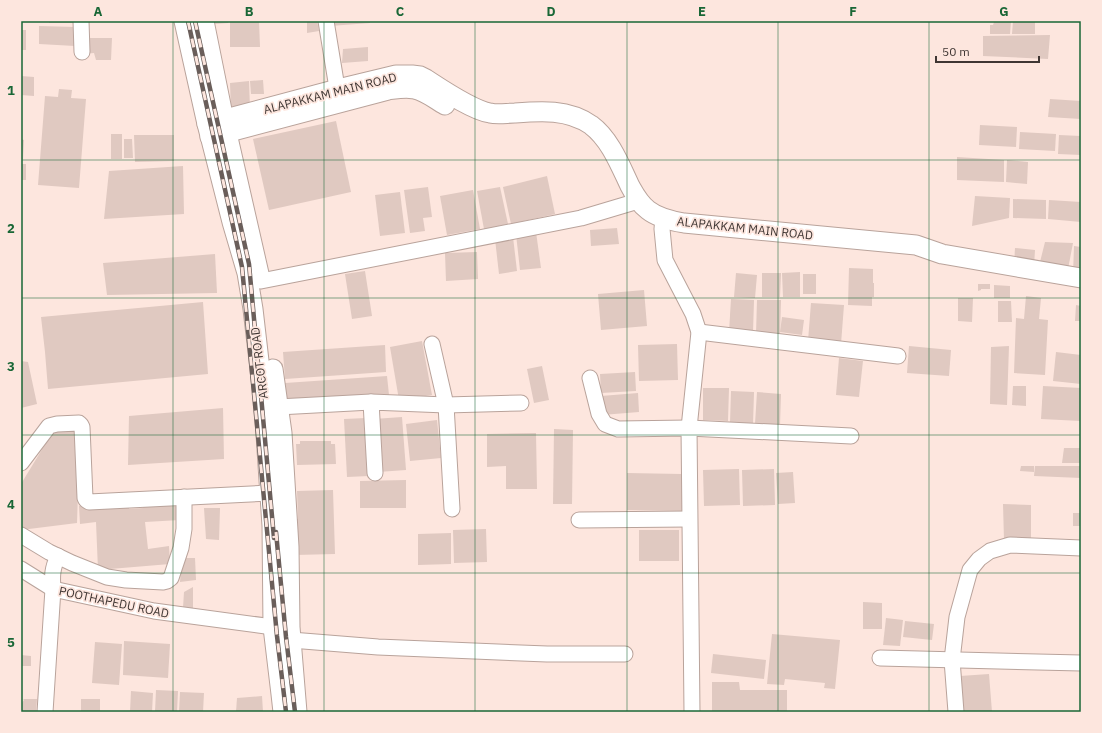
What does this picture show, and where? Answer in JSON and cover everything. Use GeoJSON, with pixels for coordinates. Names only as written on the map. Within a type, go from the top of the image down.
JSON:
{"type":"FeatureCollection","features":[{"type":"Feature","properties":{"kind":"main road","name":"ARCOT ROAD"},"geometry":{"type":"LineString","coordinates":[[184,21],[261,280],[282,433],[288,539],[291,640],[297,712]]}},
{"type":"Feature","properties":{"kind":"main road","name":"ARCOT ROAD"},"geometry":{"type":"LineString","coordinates":[[204,21],[217,128],[232,222],[247,273],[253,309],[264,404],[272,526],[273,628],[283,712]]}},
{"type":"Feature","properties":{"kind":"main road","name":"ALAPAKKAM MAIN ROAD"},"geometry":{"type":"LineString","coordinates":[[217,128],[339,96],[396,75],[420,76],[481,111],[492,114],[554,111],[567,114],[590,124],[597,130],[612,150],[633,202],[648,210],[662,224],[684,223],[916,245],[942,254],[1081,278]]}},
{"type":"Feature","properties":{"kind":"street"},"geometry":{"type":"LineString","coordinates":[[81,21],[82,52]]}},
{"type":"Feature","properties":{"kind":"street"},"geometry":{"type":"LineString","coordinates":[[326,21],[339,96]]}},
{"type":"Feature","properties":{"kind":"street"},"geometry":{"type":"LineString","coordinates":[[261,280],[581,218],[633,202]]}},
{"type":"Feature","properties":{"kind":"street"},"geometry":{"type":"LineString","coordinates":[[662,224],[665,260],[693,314],[699,332],[689,428],[692,712]]}},
{"type":"Feature","properties":{"kind":"street"},"geometry":{"type":"LineString","coordinates":[[699,332],[898,356]]}},
{"type":"Feature","properties":{"kind":"street"},"geometry":{"type":"LineString","coordinates":[[432,344],[446,405],[452,509]]}},
{"type":"Feature","properties":{"kind":"street"},"geometry":{"type":"LineString","coordinates":[[590,378],[598,414],[605,424],[618,429],[689,428],[851,436]]}},
{"type":"Feature","properties":{"kind":"street"},"geometry":{"type":"LineString","coordinates":[[278,407],[371,402],[446,405],[521,403]]}},
{"type":"Feature","properties":{"kind":"street"},"geometry":{"type":"LineString","coordinates":[[371,402],[375,473]]}},
{"type":"Feature","properties":{"kind":"street"},"geometry":{"type":"LineString","coordinates":[[21,463],[49,426],[79,423],[82,427],[86,500],[92,502],[270,493]]}},
{"type":"Feature","properties":{"kind":"street"},"geometry":{"type":"LineString","coordinates":[[21,535],[72,563],[107,577],[126,580],[167,581],[171,578],[181,548],[184,529],[184,497]]}},
{"type":"Feature","properties":{"kind":"street"},"geometry":{"type":"LineString","coordinates":[[579,520],[689,519]]}},
{"type":"Feature","properties":{"kind":"street"},"geometry":{"type":"LineString","coordinates":[[956,712],[952,660],[957,617],[970,570],[979,559],[990,551],[1010,545],[1081,548]]}},
{"type":"Feature","properties":{"kind":"street"},"geometry":{"type":"LineString","coordinates":[[53,589],[52,576],[54,565],[58,556]]}},
{"type":"Feature","properties":{"kind":"street"},"geometry":{"type":"LineString","coordinates":[[21,569],[53,589]]}},
{"type":"Feature","properties":{"kind":"street","name":"POOTHAPEDU ROAD"},"geometry":{"type":"LineString","coordinates":[[45,712],[53,589],[154,611],[273,628]]}},
{"type":"Feature","properties":{"kind":"street"},"geometry":{"type":"LineString","coordinates":[[291,640],[378,647],[516,653],[625,654]]}},
{"type":"Feature","properties":{"kind":"street"},"geometry":{"type":"LineString","coordinates":[[880,658],[1081,663]]}},
{"type":"Feature","properties":{"kind":"building"},"geometry":{"type":"Polygon","coordinates":[[[49,21],[75,21],[75,23],[49,23],[49,21]]]}},
{"type":"Feature","properties":{"kind":"building"},"geometry":{"type":"Polygon","coordinates":[[[213,21],[229,21],[228,23],[213,24],[213,21]]]}},
{"type":"Feature","properties":{"kind":"building"},"geometry":{"type":"Polygon","coordinates":[[[230,21],[259,21],[260,47],[230,47],[230,21]]]}},
{"type":"Feature","properties":{"kind":"building"},"geometry":{"type":"Polygon","coordinates":[[[307,21],[317,21],[319,31],[307,33],[307,21]]]}},
{"type":"Feature","properties":{"kind":"building"},"geometry":{"type":"Polygon","coordinates":[[[330,21],[370,21],[370,23],[330,26],[330,21]]]}},
{"type":"Feature","properties":{"kind":"building"},"geometry":{"type":"Polygon","coordinates":[[[1011,21],[1010,34],[990,34],[990,25],[993,25],[994,22],[1011,21]]]}},
{"type":"Feature","properties":{"kind":"building"},"geometry":{"type":"Polygon","coordinates":[[[1013,21],[1035,21],[1035,34],[1012,34],[1013,21]]]}},
{"type":"Feature","properties":{"kind":"building"},"geometry":{"type":"Polygon","coordinates":[[[39,26],[76,27],[75,46],[39,44],[39,26]]]}},
{"type":"Feature","properties":{"kind":"building"},"geometry":{"type":"Polygon","coordinates":[[[21,30],[26,30],[26,50],[21,50],[21,30]]]}},
{"type":"Feature","properties":{"kind":"building"},"geometry":{"type":"Polygon","coordinates":[[[1050,35],[1048,59],[983,56],[983,36],[1050,35]]]}},
{"type":"Feature","properties":{"kind":"building"},"geometry":{"type":"Polygon","coordinates":[[[86,38],[112,38],[111,60],[96,60],[94,53],[84,54],[86,38]]]}},
{"type":"Feature","properties":{"kind":"building"},"geometry":{"type":"Polygon","coordinates":[[[368,47],[368,61],[342,63],[343,49],[368,47]]]}},
{"type":"Feature","properties":{"kind":"building"},"geometry":{"type":"Polygon","coordinates":[[[21,76],[34,77],[34,96],[21,95],[21,76]]]}},
{"type":"Feature","properties":{"kind":"building"},"geometry":{"type":"Polygon","coordinates":[[[263,80],[264,94],[251,94],[250,81],[263,80]]]}},
{"type":"Feature","properties":{"kind":"building"},"geometry":{"type":"Polygon","coordinates":[[[249,81],[250,109],[231,111],[230,83],[249,81]]]}},
{"type":"Feature","properties":{"kind":"building"},"geometry":{"type":"Polygon","coordinates":[[[59,89],[72,90],[71,98],[86,99],[79,188],[38,185],[45,96],[58,97],[59,89]]]}},
{"type":"Feature","properties":{"kind":"building"},"geometry":{"type":"Polygon","coordinates":[[[1050,99],[1081,101],[1081,119],[1048,117],[1050,99]]]}},
{"type":"Feature","properties":{"kind":"building"},"geometry":{"type":"Polygon","coordinates":[[[336,121],[351,192],[269,210],[253,139],[336,121]]]}},
{"type":"Feature","properties":{"kind":"building"},"geometry":{"type":"Polygon","coordinates":[[[980,125],[1017,127],[1016,147],[979,145],[980,125]]]}},
{"type":"Feature","properties":{"kind":"building"},"geometry":{"type":"Polygon","coordinates":[[[1020,132],[1056,134],[1055,151],[1019,149],[1020,132]]]}},
{"type":"Feature","properties":{"kind":"building"},"geometry":{"type":"Polygon","coordinates":[[[111,134],[122,134],[122,159],[111,159],[111,134]]]}},
{"type":"Feature","properties":{"kind":"building"},"geometry":{"type":"Polygon","coordinates":[[[134,135],[174,135],[174,161],[135,162],[134,135]]]}},
{"type":"Feature","properties":{"kind":"building"},"geometry":{"type":"Polygon","coordinates":[[[1059,135],[1081,136],[1081,155],[1058,154],[1059,135]]]}},
{"type":"Feature","properties":{"kind":"building"},"geometry":{"type":"Polygon","coordinates":[[[21,139],[24,140],[23,159],[21,159],[21,139]]]}},
{"type":"Feature","properties":{"kind":"building"},"geometry":{"type":"Polygon","coordinates":[[[124,139],[132,139],[133,158],[124,158],[124,139]]]}},
{"type":"Feature","properties":{"kind":"building"},"geometry":{"type":"Polygon","coordinates":[[[957,157],[1004,160],[1004,182],[957,180],[957,157]]]}},
{"type":"Feature","properties":{"kind":"building"},"geometry":{"type":"Polygon","coordinates":[[[1007,160],[1028,162],[1027,184],[1006,182],[1007,160]]]}},
{"type":"Feature","properties":{"kind":"building"},"geometry":{"type":"Polygon","coordinates":[[[21,164],[26,164],[26,180],[21,180],[21,164]]]}},
{"type":"Feature","properties":{"kind":"building"},"geometry":{"type":"Polygon","coordinates":[[[183,166],[184,214],[104,219],[109,171],[183,166]]]}},
{"type":"Feature","properties":{"kind":"building"},"geometry":{"type":"Polygon","coordinates":[[[547,176],[555,214],[511,224],[503,187],[547,176]]]}},
{"type":"Feature","properties":{"kind":"building"},"geometry":{"type":"Polygon","coordinates":[[[428,187],[432,217],[423,218],[425,231],[410,233],[404,190],[428,187]]]}},
{"type":"Feature","properties":{"kind":"building"},"geometry":{"type":"Polygon","coordinates":[[[500,187],[508,224],[484,229],[477,191],[500,187]]]}},
{"type":"Feature","properties":{"kind":"building"},"geometry":{"type":"Polygon","coordinates":[[[473,190],[480,229],[447,235],[440,196],[473,190]]]}},
{"type":"Feature","properties":{"kind":"building"},"geometry":{"type":"Polygon","coordinates":[[[400,192],[405,233],[380,236],[375,195],[400,192]]]}},
{"type":"Feature","properties":{"kind":"building"},"geometry":{"type":"Polygon","coordinates":[[[975,196],[1010,198],[1009,218],[972,226],[975,196]]]}},
{"type":"Feature","properties":{"kind":"building"},"geometry":{"type":"Polygon","coordinates":[[[1013,199],[1046,200],[1046,219],[1013,218],[1013,199]]]}},
{"type":"Feature","properties":{"kind":"building"},"geometry":{"type":"Polygon","coordinates":[[[1049,200],[1081,202],[1081,222],[1048,219],[1049,200]]]}},
{"type":"Feature","properties":{"kind":"building"},"geometry":{"type":"Polygon","coordinates":[[[617,228],[619,244],[591,246],[590,230],[617,228]]]}},
{"type":"Feature","properties":{"kind":"building"},"geometry":{"type":"Polygon","coordinates":[[[536,232],[541,268],[520,270],[516,234],[536,232]]]}},
{"type":"Feature","properties":{"kind":"building"},"geometry":{"type":"Polygon","coordinates":[[[513,237],[517,271],[499,274],[495,239],[513,237]]]}},
{"type":"Feature","properties":{"kind":"building"},"geometry":{"type":"Polygon","coordinates":[[[1045,242],[1073,243],[1068,269],[1039,266],[1045,242]]]}},
{"type":"Feature","properties":{"kind":"building"},"geometry":{"type":"Polygon","coordinates":[[[1074,246],[1081,247],[1081,276],[1073,275],[1074,246]]]}},
{"type":"Feature","properties":{"kind":"building"},"geometry":{"type":"Polygon","coordinates":[[[1015,248],[1035,250],[1034,267],[1014,266],[1015,248]]]}},
{"type":"Feature","properties":{"kind":"building"},"geometry":{"type":"Polygon","coordinates":[[[477,252],[478,279],[446,281],[445,253],[477,252]]]}},
{"type":"Feature","properties":{"kind":"building"},"geometry":{"type":"Polygon","coordinates":[[[215,254],[217,293],[107,295],[103,263],[215,254]]]}},
{"type":"Feature","properties":{"kind":"building"},"geometry":{"type":"Polygon","coordinates":[[[849,268],[873,269],[874,297],[872,297],[872,306],[848,305],[849,268]]]}},
{"type":"Feature","properties":{"kind":"building"},"geometry":{"type":"Polygon","coordinates":[[[365,271],[372,316],[352,319],[345,274],[365,271]]]}},
{"type":"Feature","properties":{"kind":"building"},"geometry":{"type":"Polygon","coordinates":[[[800,272],[800,297],[783,297],[782,273],[800,272]]]}},
{"type":"Feature","properties":{"kind":"building"},"geometry":{"type":"Polygon","coordinates":[[[736,273],[757,275],[755,298],[734,297],[736,273]]]}},
{"type":"Feature","properties":{"kind":"building"},"geometry":{"type":"Polygon","coordinates":[[[762,273],[781,273],[780,297],[762,297],[762,273]]]}},
{"type":"Feature","properties":{"kind":"building"},"geometry":{"type":"Polygon","coordinates":[[[803,274],[816,274],[816,294],[803,294],[803,274]]]}},
{"type":"Feature","properties":{"kind":"building"},"geometry":{"type":"Polygon","coordinates":[[[978,284],[990,284],[990,289],[981,289],[978,291],[978,284]]]}},
{"type":"Feature","properties":{"kind":"building"},"geometry":{"type":"Polygon","coordinates":[[[994,285],[1010,286],[1010,298],[994,298],[994,285]]]}},
{"type":"Feature","properties":{"kind":"building"},"geometry":{"type":"Polygon","coordinates":[[[644,290],[647,326],[601,330],[598,294],[644,290]]]}},
{"type":"Feature","properties":{"kind":"building"},"geometry":{"type":"Polygon","coordinates":[[[1026,296],[1041,298],[1039,319],[1048,320],[1045,375],[1014,373],[1016,318],[1024,319],[1026,296]]]}},
{"type":"Feature","properties":{"kind":"building"},"geometry":{"type":"Polygon","coordinates":[[[958,298],[973,298],[972,322],[958,321],[958,298]]]}},
{"type":"Feature","properties":{"kind":"building"},"geometry":{"type":"Polygon","coordinates":[[[731,299],[754,300],[753,333],[729,332],[731,299]]]}},
{"type":"Feature","properties":{"kind":"building"},"geometry":{"type":"Polygon","coordinates":[[[757,300],[781,300],[780,335],[756,334],[757,300]]]}},
{"type":"Feature","properties":{"kind":"building"},"geometry":{"type":"Polygon","coordinates":[[[998,301],[1011,301],[1012,322],[998,322],[998,301]]]}},
{"type":"Feature","properties":{"kind":"building"},"geometry":{"type":"Polygon","coordinates":[[[203,302],[208,374],[48,389],[41,317],[203,302]]]}},
{"type":"Feature","properties":{"kind":"building"},"geometry":{"type":"Polygon","coordinates":[[[811,303],[844,305],[841,344],[808,341],[811,303]]]}},
{"type":"Feature","properties":{"kind":"building"},"geometry":{"type":"Polygon","coordinates":[[[1076,305],[1081,306],[1081,321],[1075,321],[1076,305]]]}},
{"type":"Feature","properties":{"kind":"building"},"geometry":{"type":"Polygon","coordinates":[[[782,317],[804,320],[802,335],[780,332],[782,317]]]}},
{"type":"Feature","properties":{"kind":"building"},"geometry":{"type":"Polygon","coordinates":[[[422,341],[432,395],[399,400],[390,347],[422,341]]]}},
{"type":"Feature","properties":{"kind":"building"},"geometry":{"type":"Polygon","coordinates":[[[677,344],[678,380],[639,381],[638,345],[677,344]]]}},
{"type":"Feature","properties":{"kind":"building"},"geometry":{"type":"Polygon","coordinates":[[[385,345],[386,372],[285,379],[283,352],[385,345]]]}},
{"type":"Feature","properties":{"kind":"building"},"geometry":{"type":"Polygon","coordinates":[[[909,346],[951,350],[949,376],[907,373],[909,346]]]}},
{"type":"Feature","properties":{"kind":"building"},"geometry":{"type":"Polygon","coordinates":[[[1009,346],[1007,405],[990,404],[991,347],[1009,346]]]}},
{"type":"Feature","properties":{"kind":"building"},"geometry":{"type":"Polygon","coordinates":[[[1056,352],[1081,355],[1081,384],[1053,381],[1056,352]]]}},
{"type":"Feature","properties":{"kind":"building"},"geometry":{"type":"Polygon","coordinates":[[[839,358],[863,361],[859,397],[836,395],[839,358]]]}},
{"type":"Feature","properties":{"kind":"building"},"geometry":{"type":"Polygon","coordinates":[[[21,361],[28,362],[37,404],[21,408],[21,361]]]}},
{"type":"Feature","properties":{"kind":"building"},"geometry":{"type":"Polygon","coordinates":[[[542,366],[549,400],[534,403],[527,369],[542,366]]]}},
{"type":"Feature","properties":{"kind":"building"},"geometry":{"type":"Polygon","coordinates":[[[635,372],[636,391],[601,393],[600,374],[635,372]]]}},
{"type":"Feature","properties":{"kind":"building"},"geometry":{"type":"Polygon","coordinates":[[[387,376],[389,395],[287,403],[285,383],[387,376]]]}},
{"type":"Feature","properties":{"kind":"building"},"geometry":{"type":"Polygon","coordinates":[[[1013,386],[1026,386],[1026,406],[1012,405],[1013,386]]]}},
{"type":"Feature","properties":{"kind":"building"},"geometry":{"type":"Polygon","coordinates":[[[1043,386],[1081,388],[1081,421],[1041,419],[1043,386]]]}},
{"type":"Feature","properties":{"kind":"building"},"geometry":{"type":"Polygon","coordinates":[[[703,388],[729,388],[728,421],[703,420],[703,388]]]}},
{"type":"Feature","properties":{"kind":"building"},"geometry":{"type":"Polygon","coordinates":[[[731,391],[754,392],[753,425],[730,424],[731,391]]]}},
{"type":"Feature","properties":{"kind":"building"},"geometry":{"type":"Polygon","coordinates":[[[757,392],[781,394],[780,425],[755,424],[757,392]]]}},
{"type":"Feature","properties":{"kind":"building"},"geometry":{"type":"Polygon","coordinates":[[[638,393],[639,412],[602,415],[601,396],[638,393]]]}},
{"type":"Feature","properties":{"kind":"building"},"geometry":{"type":"Polygon","coordinates":[[[223,408],[224,459],[128,465],[129,416],[223,408]]]}},
{"type":"Feature","properties":{"kind":"building"},"geometry":{"type":"Polygon","coordinates":[[[402,417],[406,470],[378,472],[374,419],[402,417]]]}},
{"type":"Feature","properties":{"kind":"building"},"geometry":{"type":"Polygon","coordinates":[[[366,418],[369,476],[347,477],[344,419],[366,418]]]}},
{"type":"Feature","properties":{"kind":"building"},"geometry":{"type":"Polygon","coordinates":[[[437,420],[441,458],[410,461],[406,424],[437,420]]]}},
{"type":"Feature","properties":{"kind":"building"},"geometry":{"type":"Polygon","coordinates":[[[80,427],[77,523],[21,530],[21,484],[55,428],[80,427]]]}},
{"type":"Feature","properties":{"kind":"building"},"geometry":{"type":"Polygon","coordinates":[[[554,429],[573,430],[572,504],[553,504],[554,429]]]}},
{"type":"Feature","properties":{"kind":"building"},"geometry":{"type":"Polygon","coordinates":[[[536,433],[537,489],[506,489],[506,466],[487,467],[487,434],[536,433]]]}},
{"type":"Feature","properties":{"kind":"building"},"geometry":{"type":"Polygon","coordinates":[[[300,441],[331,441],[331,444],[335,444],[336,464],[297,465],[296,444],[300,444],[300,441]]]}},
{"type":"Feature","properties":{"kind":"building"},"geometry":{"type":"Polygon","coordinates":[[[1064,448],[1081,448],[1080,463],[1062,463],[1064,448]]]}},
{"type":"Feature","properties":{"kind":"building"},"geometry":{"type":"Polygon","coordinates":[[[1021,466],[1034,466],[1034,472],[1020,471],[1021,466]]]}},
{"type":"Feature","properties":{"kind":"building"},"geometry":{"type":"Polygon","coordinates":[[[1035,466],[1081,466],[1081,478],[1034,476],[1035,466]]]}},
{"type":"Feature","properties":{"kind":"building"},"geometry":{"type":"Polygon","coordinates":[[[739,469],[740,505],[704,506],[703,470],[739,469]]]}},
{"type":"Feature","properties":{"kind":"building"},"geometry":{"type":"Polygon","coordinates":[[[774,469],[775,505],[743,506],[742,470],[774,469]]]}},
{"type":"Feature","properties":{"kind":"building"},"geometry":{"type":"Polygon","coordinates":[[[793,472],[795,503],[778,504],[776,473],[793,472]]]}},
{"type":"Feature","properties":{"kind":"building"},"geometry":{"type":"Polygon","coordinates":[[[627,473],[682,474],[682,511],[627,510],[627,473]]]}},
{"type":"Feature","properties":{"kind":"building"},"geometry":{"type":"Polygon","coordinates":[[[406,480],[406,508],[360,508],[360,481],[406,480]]]}},
{"type":"Feature","properties":{"kind":"building"},"geometry":{"type":"Polygon","coordinates":[[[333,490],[335,554],[295,555],[295,519],[298,519],[297,491],[333,490]]]}},
{"type":"Feature","properties":{"kind":"building"},"geometry":{"type":"Polygon","coordinates":[[[178,501],[180,520],[145,522],[148,549],[169,546],[170,564],[98,570],[96,522],[80,524],[79,506],[129,503],[129,509],[143,508],[143,503],[178,501]]]}},
{"type":"Feature","properties":{"kind":"building"},"geometry":{"type":"Polygon","coordinates":[[[1003,504],[1031,505],[1031,539],[1004,540],[1003,504]]]}},
{"type":"Feature","properties":{"kind":"building"},"geometry":{"type":"Polygon","coordinates":[[[204,508],[220,508],[219,540],[206,539],[204,508]]]}},
{"type":"Feature","properties":{"kind":"building"},"geometry":{"type":"Polygon","coordinates":[[[1073,513],[1081,513],[1081,526],[1073,526],[1073,513]]]}},
{"type":"Feature","properties":{"kind":"building"},"geometry":{"type":"Polygon","coordinates":[[[486,529],[487,562],[454,563],[453,530],[486,529]]]}},
{"type":"Feature","properties":{"kind":"building"},"geometry":{"type":"Polygon","coordinates":[[[639,530],[679,530],[679,561],[639,561],[639,530]]]}},
{"type":"Feature","properties":{"kind":"building"},"geometry":{"type":"Polygon","coordinates":[[[451,533],[451,564],[418,565],[418,534],[451,533]]]}},
{"type":"Feature","properties":{"kind":"building"},"geometry":{"type":"Polygon","coordinates":[[[182,558],[195,558],[196,580],[180,582],[182,558]]]}},
{"type":"Feature","properties":{"kind":"building"},"geometry":{"type":"Polygon","coordinates":[[[193,587],[193,609],[183,608],[184,592],[193,587]]]}},
{"type":"Feature","properties":{"kind":"building"},"geometry":{"type":"Polygon","coordinates":[[[863,602],[882,603],[882,629],[863,629],[863,602]]]}},
{"type":"Feature","properties":{"kind":"building"},"geometry":{"type":"Polygon","coordinates":[[[886,618],[903,620],[900,646],[883,645],[886,618]]]}},
{"type":"Feature","properties":{"kind":"building"},"geometry":{"type":"Polygon","coordinates":[[[905,621],[934,624],[932,640],[903,637],[905,621]]]}},
{"type":"Feature","properties":{"kind":"building"},"geometry":{"type":"Polygon","coordinates":[[[772,634],[840,640],[835,689],[824,688],[825,683],[785,679],[784,685],[767,684],[772,634]]]}},
{"type":"Feature","properties":{"kind":"building"},"geometry":{"type":"Polygon","coordinates":[[[124,641],[170,644],[168,678],[123,675],[124,641]]]}},
{"type":"Feature","properties":{"kind":"building"},"geometry":{"type":"Polygon","coordinates":[[[95,642],[122,644],[119,685],[92,683],[95,642]]]}},
{"type":"Feature","properties":{"kind":"building"},"geometry":{"type":"Polygon","coordinates":[[[713,654],[766,660],[764,679],[711,673],[713,654]]]}},
{"type":"Feature","properties":{"kind":"building"},"geometry":{"type":"Polygon","coordinates":[[[21,655],[31,656],[31,666],[21,666],[21,655]]]}},
{"type":"Feature","properties":{"kind":"building"},"geometry":{"type":"Polygon","coordinates":[[[989,674],[992,712],[963,712],[960,676],[989,674]]]}},
{"type":"Feature","properties":{"kind":"building"},"geometry":{"type":"Polygon","coordinates":[[[712,682],[739,682],[740,690],[787,690],[787,712],[712,712],[712,682]]]}},
{"type":"Feature","properties":{"kind":"building"},"geometry":{"type":"Polygon","coordinates":[[[156,690],[178,691],[177,712],[155,712],[156,690]]]}},
{"type":"Feature","properties":{"kind":"building"},"geometry":{"type":"Polygon","coordinates":[[[131,691],[153,693],[152,712],[130,712],[131,691]]]}},
{"type":"Feature","properties":{"kind":"building"},"geometry":{"type":"Polygon","coordinates":[[[180,692],[204,693],[203,712],[179,712],[180,692]]]}},
{"type":"Feature","properties":{"kind":"building"},"geometry":{"type":"Polygon","coordinates":[[[262,696],[263,712],[236,712],[237,698],[262,696]]]}},
{"type":"Feature","properties":{"kind":"building"},"geometry":{"type":"Polygon","coordinates":[[[23,699],[37,699],[36,712],[22,712],[23,699]]]}},
{"type":"Feature","properties":{"kind":"building"},"geometry":{"type":"Polygon","coordinates":[[[81,699],[100,699],[100,712],[81,712],[81,699]]]}},
{"type":"Feature","properties":{"kind":"railway"},"geometry":{"type":"LineString","coordinates":[[188,21],[242,267],[277,636],[286,712]]}},
{"type":"Feature","properties":{"kind":"railway"},"geometry":{"type":"LineString","coordinates":[[195,21],[249,264],[274,538]]}},
{"type":"Feature","properties":{"kind":"railway"},"geometry":{"type":"LineString","coordinates":[[276,532],[295,712]]}}]}
